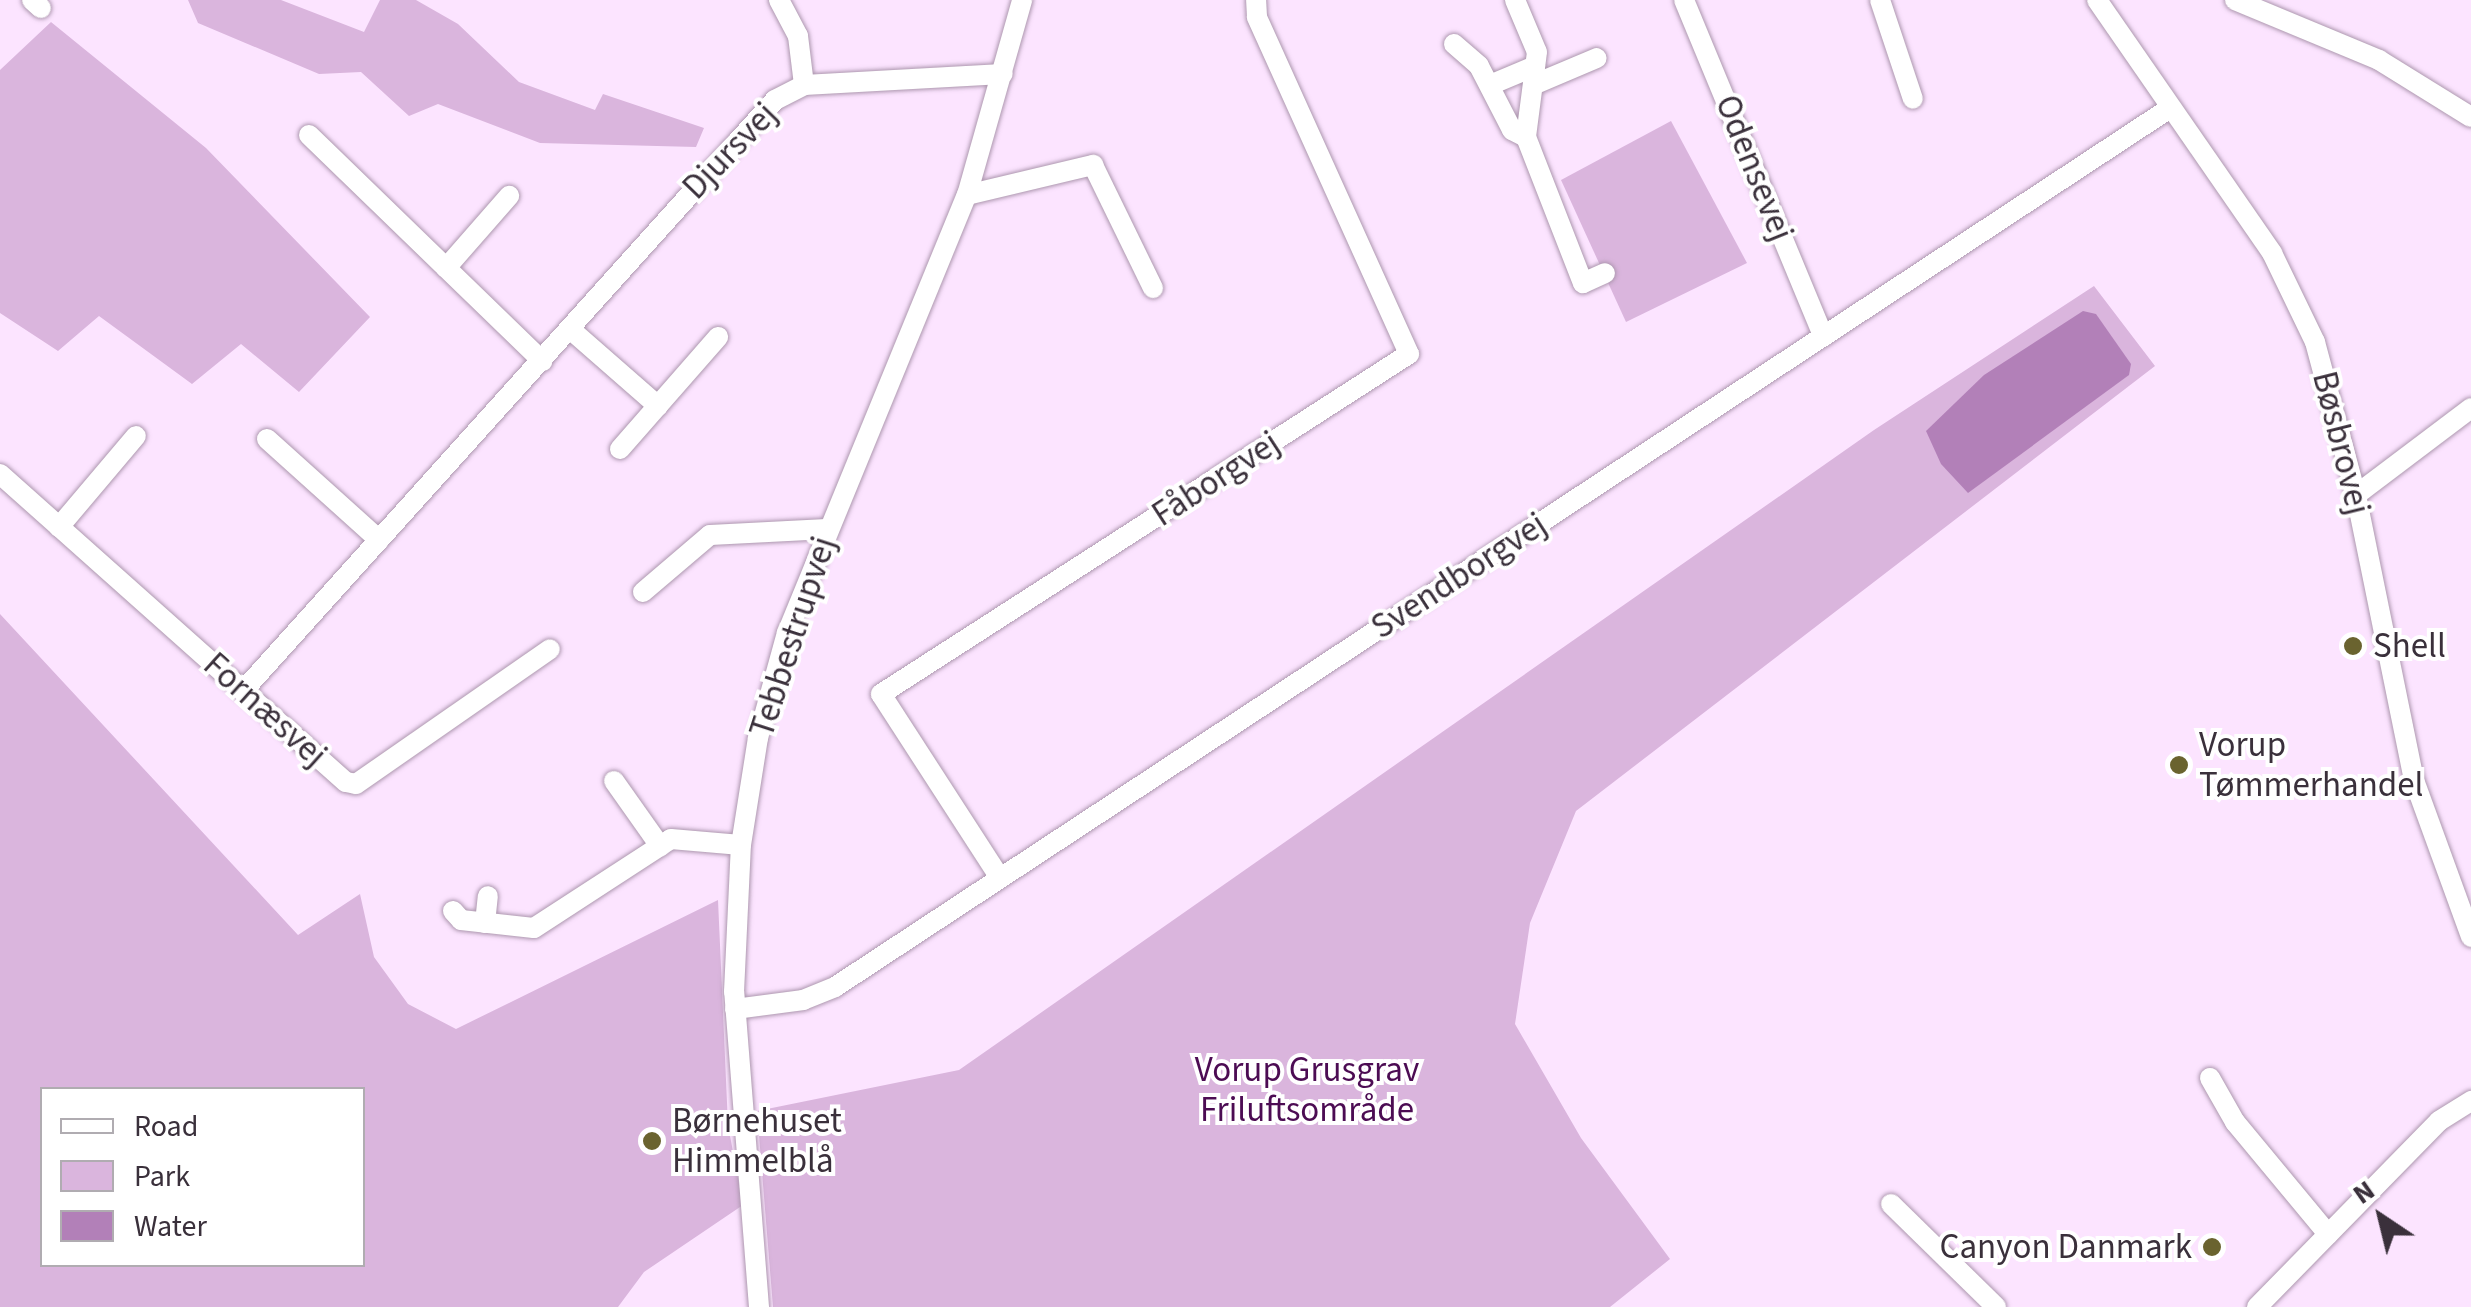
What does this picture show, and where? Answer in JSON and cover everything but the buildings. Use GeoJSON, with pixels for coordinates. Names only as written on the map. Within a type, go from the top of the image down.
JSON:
{"type":"FeatureCollection","features":[{"type":"Feature","properties":{"kind":"street"},"geometry":{"type":"LineString","coordinates":[[780,0],[798,36],[804,85]]}},
{"type":"Feature","properties":{"kind":"street","name":"Tebbestrupvej"},"geometry":{"type":"LineString","coordinates":[[759,1307],[735,1008],[741,844],[775,670],[827,529],[967,195],[1022,0]]}},
{"type":"Feature","properties":{"kind":"street","name":"Fåborgvej"},"geometry":{"type":"LineString","coordinates":[[1000,878],[881,694],[1410,354],[1258,17],[1256,0]]}},
{"type":"Feature","properties":{"kind":"street"},"geometry":{"type":"LineString","coordinates":[[1515,0],[1537,52],[1526,137],[1583,283],[1605,273]]}},
{"type":"Feature","properties":{"kind":"street","name":"Odensevej"},"geometry":{"type":"LineString","coordinates":[[1684,0],[1823,336]]}},
{"type":"Feature","properties":{"kind":"street"},"geometry":{"type":"LineString","coordinates":[[1880,0],[1912,99]]}},
{"type":"Feature","properties":{"kind":"street","name":"Bøsbrovej"},"geometry":{"type":"LineString","coordinates":[[2098,0],[2250,218],[2300,302],[2319,352],[2356,495],[2414,780],[2471,937]]}},
{"type":"Feature","properties":{"kind":"street"},"geometry":{"type":"LineString","coordinates":[[2235,0],[2379,60],[2471,118]]}},
{"type":"Feature","properties":{"kind":"street"},"geometry":{"type":"LineString","coordinates":[[1454,44],[1490,86],[1512,130],[1526,137]]}},
{"type":"Feature","properties":{"kind":"street"},"geometry":{"type":"LineString","coordinates":[[1490,86],[1597,58]]}},
{"type":"Feature","properties":{"kind":"street","name":"Djursvej"},"geometry":{"type":"LineString","coordinates":[[243,691],[762,111],[804,85],[1002,74]]}},
{"type":"Feature","properties":{"kind":"street","name":"Svendborgvej"},"geometry":{"type":"LineString","coordinates":[[735,1008],[803,1000],[835,987],[2170,108]]}},
{"type":"Feature","properties":{"kind":"street"},"geometry":{"type":"LineString","coordinates":[[309,135],[542,360]]}},
{"type":"Feature","properties":{"kind":"street"},"geometry":{"type":"LineString","coordinates":[[967,195],[1093,165],[1152,288]]}},
{"type":"Feature","properties":{"kind":"street"},"geometry":{"type":"LineString","coordinates":[[446,268],[510,196]]}},
{"type":"Feature","properties":{"kind":"street"},"geometry":{"type":"LineString","coordinates":[[570,329],[658,406]]}},
{"type":"Feature","properties":{"kind":"street"},"geometry":{"type":"LineString","coordinates":[[620,449],[718,337]]}},
{"type":"Feature","properties":{"kind":"street"},"geometry":{"type":"LineString","coordinates":[[2356,495],[2471,408]]}},
{"type":"Feature","properties":{"kind":"street"},"geometry":{"type":"LineString","coordinates":[[58,527],[136,436]]}},
{"type":"Feature","properties":{"kind":"street"},"geometry":{"type":"LineString","coordinates":[[268,439],[380,540]]}},
{"type":"Feature","properties":{"kind":"street","name":"Fornæsvej"},"geometry":{"type":"LineString","coordinates":[[0,474],[346,782],[356,784],[550,649]]}},
{"type":"Feature","properties":{"kind":"street"},"geometry":{"type":"LineString","coordinates":[[643,592],[710,535],[827,529]]}},
{"type":"Feature","properties":{"kind":"street"},"geometry":{"type":"LineString","coordinates":[[614,781],[660,846]]}},
{"type":"Feature","properties":{"kind":"street"},"geometry":{"type":"LineString","coordinates":[[453,911],[461,920],[534,928],[671,839],[741,844]]}},
{"type":"Feature","properties":{"kind":"street"},"geometry":{"type":"LineString","coordinates":[[486,923],[488,896]]}},
{"type":"Feature","properties":{"kind":"street"},"geometry":{"type":"LineString","coordinates":[[2210,1078],[2236,1122],[2328,1234]]}},
{"type":"Feature","properties":{"kind":"street"},"geometry":{"type":"LineString","coordinates":[[2258,1307],[2440,1121],[2471,1102]]}},
{"type":"Feature","properties":{"kind":"street"},"geometry":{"type":"LineString","coordinates":[[1891,1204],[1996,1307]]}},
{"type":"Feature","properties":{"kind":"green space"},"geometry":{"type":"Polygon","coordinates":[[[188,0],[281,0],[364,32],[380,0],[416,0],[458,24],[519,82],[595,110],[603,94],[704,128],[696,147],[540,143],[438,104],[409,116],[361,72],[319,74],[198,23],[188,0]]]}},
{"type":"Feature","properties":{"kind":"green space"},"geometry":{"type":"Polygon","coordinates":[[[51,22],[206,148],[370,317],[299,392],[241,344],[192,384],[99,316],[58,351],[0,313],[0,70],[51,22]]]}},
{"type":"Feature","properties":{"kind":"green space"},"geometry":{"type":"Polygon","coordinates":[[[1671,121],[1747,263],[1626,322],[1561,180],[1671,121]]]}},
{"type":"Feature","properties":{"kind":"green space","name":"Vorup Grusgrav Friluftsområde"},"geometry":{"type":"Polygon","coordinates":[[[2094,286],[2155,366],[1576,811],[1530,923],[1515,1024],[1581,1138],[1670,1259],[1610,1307],[773,1307],[757,1111],[959,1070],[1874,430],[2094,286]]]}},
{"type":"Feature","properties":{"kind":"green space"},"geometry":{"type":"Polygon","coordinates":[[[0,614],[298,935],[360,894],[374,957],[408,1004],[456,1029],[718,900],[728,1125],[743,1205],[644,1272],[618,1307],[0,1307],[0,614]]]}},
{"type":"Feature","properties":{"kind":"water"},"geometry":{"type":"Polygon","coordinates":[[[2083,311],[2096,314],[2131,364],[2129,375],[1968,493],[1941,464],[1926,431],[1984,375],[2083,311]]]}},
{"type":"Feature","properties":{"kind":"place","name":"Shell"},"geometry":{"type":"Point","coordinates":[2353,646]}},
{"type":"Feature","properties":{"kind":"place","name":"Vorup Tømmerhandel"},"geometry":{"type":"Point","coordinates":[2179,765]}},
{"type":"Feature","properties":{"kind":"place","name":"Børnehuset Himmelblå"},"geometry":{"type":"Point","coordinates":[652,1141]}},
{"type":"Feature","properties":{"kind":"place","name":"Canyon Danmark"},"geometry":{"type":"Point","coordinates":[2212,1247]}}]}
